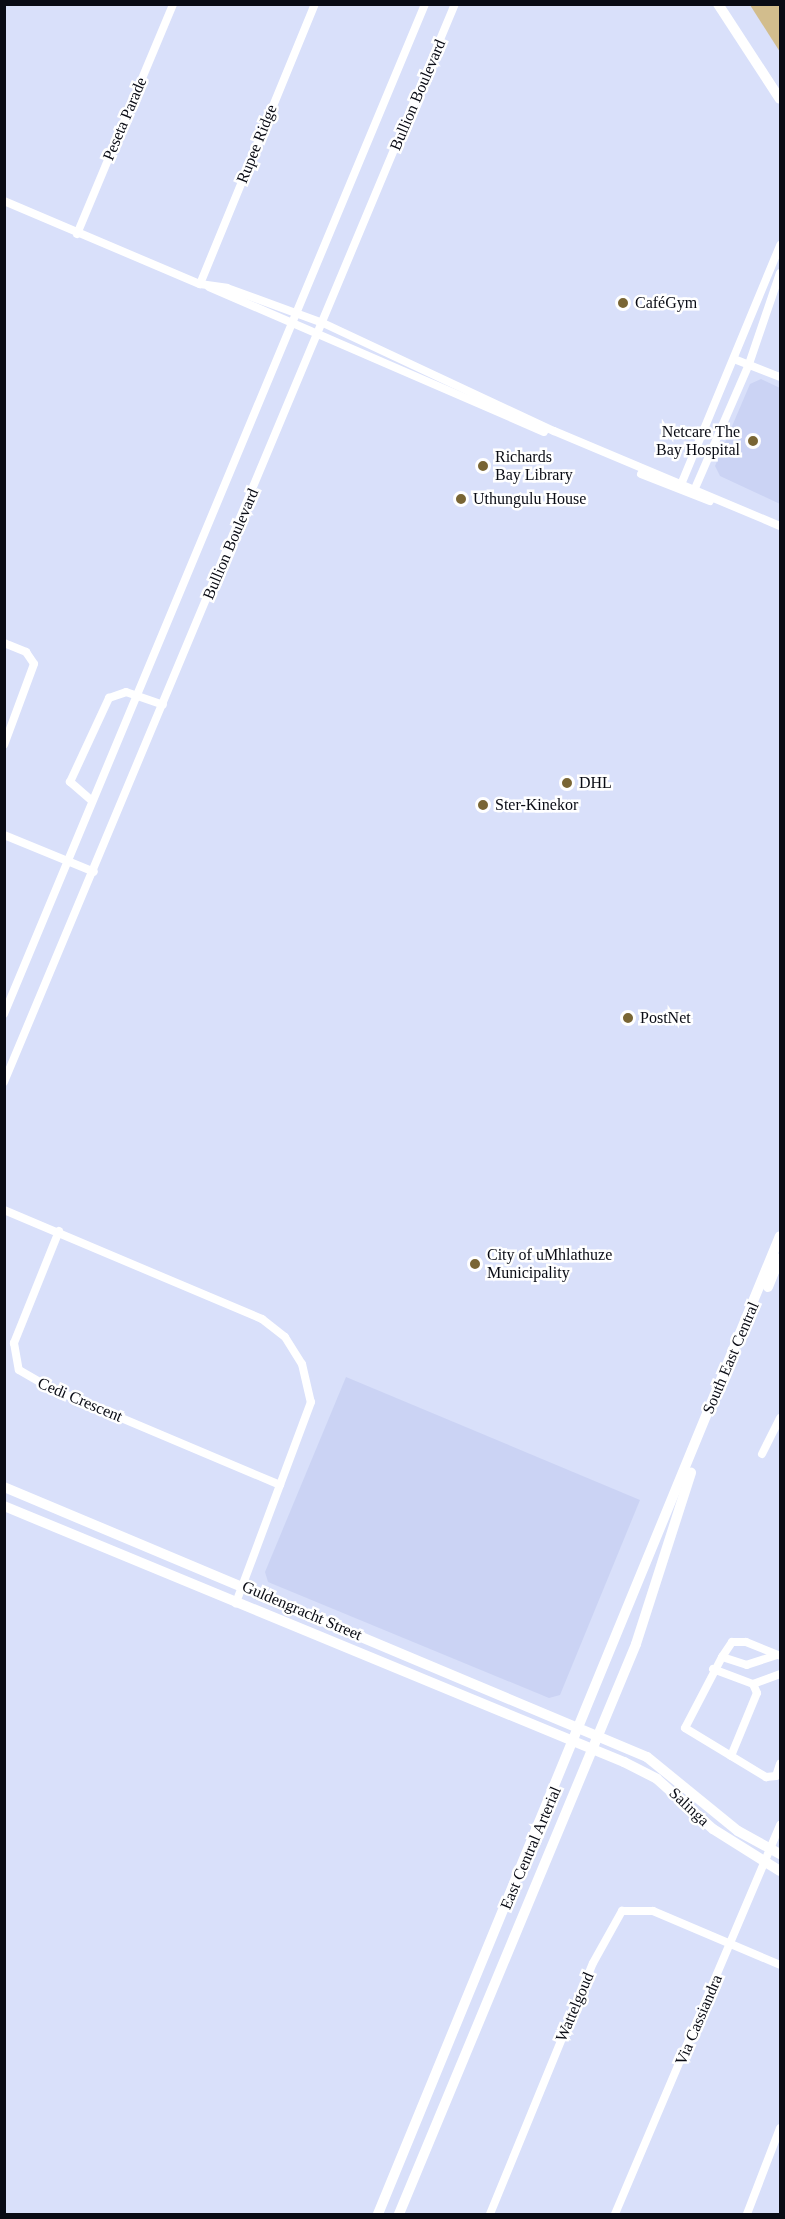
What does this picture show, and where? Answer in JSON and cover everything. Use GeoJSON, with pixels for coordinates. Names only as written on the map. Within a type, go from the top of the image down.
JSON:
{"type":"FeatureCollection","features":[{"type":"Feature","properties":{"kind":"street","name":"Peseta Parade"},"geometry":{"type":"LineString","coordinates":[[77,234],[173,4]]}},
{"type":"Feature","properties":{"kind":"street","name":"Rupee Ridge"},"geometry":{"type":"LineString","coordinates":[[204,286],[315,4]]}},
{"type":"Feature","properties":{"kind":"street","name":"Bullion Boulevard"},"geometry":{"type":"LineString","coordinates":[[4,1014],[91,800],[298,313],[425,4]]}},
{"type":"Feature","properties":{"kind":"street","name":"Bullion Boulevard"},"geometry":{"type":"LineString","coordinates":[[4,1082],[94,872],[455,4]]}},
{"type":"Feature","properties":{"kind":"street"},"geometry":{"type":"LineString","coordinates":[[718,4],[780,99]]}},
{"type":"Feature","properties":{"kind":"street"},"geometry":{"type":"LineString","coordinates":[[724,4],[780,87]]}},
{"type":"Feature","properties":{"kind":"street"},"geometry":{"type":"LineString","coordinates":[[4,201],[77,234],[318,333],[679,488],[780,526]]}},
{"type":"Feature","properties":{"kind":"street"},"geometry":{"type":"LineString","coordinates":[[679,488],[780,245]]}},
{"type":"Feature","properties":{"kind":"street"},"geometry":{"type":"LineString","coordinates":[[693,493],[749,364],[780,273]]}},
{"type":"Feature","properties":{"kind":"street"},"geometry":{"type":"LineString","coordinates":[[204,286],[298,313],[323,323],[679,488]]}},
{"type":"Feature","properties":{"kind":"street"},"geometry":{"type":"LineString","coordinates":[[734,359],[780,377]]}},
{"type":"Feature","properties":{"kind":"street"},"geometry":{"type":"LineString","coordinates":[[693,493],[780,531]]}},
{"type":"Feature","properties":{"kind":"street"},"geometry":{"type":"LineString","coordinates":[[4,643],[31,656],[34,672],[4,745]]}},
{"type":"Feature","properties":{"kind":"street"},"geometry":{"type":"LineString","coordinates":[[91,800],[71,785],[76,768],[109,698],[137,694],[163,705]]}},
{"type":"Feature","properties":{"kind":"street"},"geometry":{"type":"LineString","coordinates":[[4,835],[94,872]]}},
{"type":"Feature","properties":{"kind":"street"},"geometry":{"type":"LineString","coordinates":[[4,1210],[59,1231],[262,1319],[285,1337],[307,1374],[311,1402],[236,1603]]}},
{"type":"Feature","properties":{"kind":"street","name":"Cedi Crescent"},"geometry":{"type":"LineString","coordinates":[[59,1231],[14,1343],[19,1370],[48,1388],[280,1485]]}},
{"type":"Feature","properties":{"kind":"street","name":"South East Central"},"geometry":{"type":"LineString","coordinates":[[684,1481],[780,1236]]}},
{"type":"Feature","properties":{"kind":"street","name":"South East Central"},"geometry":{"type":"LineString","coordinates":[[684,1481],[780,1258]]}},
{"type":"Feature","properties":{"kind":"street"},"geometry":{"type":"LineString","coordinates":[[762,1454],[780,1418]]}},
{"type":"Feature","properties":{"kind":"street","name":"East Central Arterial"},"geometry":{"type":"LineString","coordinates":[[378,2214],[684,1481]]}},
{"type":"Feature","properties":{"kind":"street","name":"East Central Arterial"},"geometry":{"type":"LineString","coordinates":[[399,2214],[593,1752],[660,1584],[684,1481]]}},
{"type":"Feature","properties":{"kind":"street","name":"Guldengracht Street"},"geometry":{"type":"LineString","coordinates":[[4,1487],[244,1586],[598,1738]]}},
{"type":"Feature","properties":{"kind":"street","name":"Guldengracht Street"},"geometry":{"type":"LineString","coordinates":[[4,1506],[593,1752]]}},
{"type":"Feature","properties":{"kind":"street"},"geometry":{"type":"LineString","coordinates":[[779,1656],[732,1642],[713,1670],[685,1728],[766,1777],[776,1776],[780,1764]]}},
{"type":"Feature","properties":{"kind":"street"},"geometry":{"type":"LineString","coordinates":[[722,1657],[747,1665],[779,1656]]}},
{"type":"Feature","properties":{"kind":"street"},"geometry":{"type":"LineString","coordinates":[[713,1670],[753,1684],[780,1674]]}},
{"type":"Feature","properties":{"kind":"street"},"geometry":{"type":"LineString","coordinates":[[730,1756],[757,1694],[753,1684]]}},
{"type":"Feature","properties":{"kind":"street","name":"Salinga"},"geometry":{"type":"LineString","coordinates":[[598,1738],[662,1767],[738,1831],[776,1852]]}},
{"type":"Feature","properties":{"kind":"street","name":"Salinga"},"geometry":{"type":"LineString","coordinates":[[593,1752],[657,1779],[713,1829],[780,1871]]}},
{"type":"Feature","properties":{"kind":"street","name":"Via Cassiandra"},"geometry":{"type":"LineString","coordinates":[[615,2214],[765,1863],[776,1852],[780,1825]]}},
{"type":"Feature","properties":{"kind":"street","name":"Wattelgoud"},"geometry":{"type":"LineString","coordinates":[[490,2214],[614,1919],[622,1911],[642,1908],[780,1965]]}},
{"type":"Feature","properties":{"kind":"street"},"geometry":{"type":"LineString","coordinates":[[747,2214],[780,2128]]}},
{"type":"Feature","properties":{"kind":"shaded area"},"geometry":{"type":"Polygon","coordinates":[[[750,5],[780,5],[780,52],[750,5]]]}},
{"type":"Feature","properties":{"kind":"shaded area","name":"Netcare The Bay Hospital"},"geometry":{"type":"Polygon","coordinates":[[[761,379],[780,388],[780,504],[720,476],[715,466],[750,384],[761,379]]]}},
{"type":"Feature","properties":{"kind":"shaded area"},"geometry":{"type":"Polygon","coordinates":[[[346,1377],[640,1500],[560,1695],[549,1698],[268,1582],[265,1572],[346,1377]]]}},
{"type":"Feature","properties":{"kind":"place","name":"CaféGym"},"geometry":{"type":"Point","coordinates":[623,303]}},
{"type":"Feature","properties":{"kind":"place","name":"Netcare The Bay Hospital"},"geometry":{"type":"Point","coordinates":[753,441]}},
{"type":"Feature","properties":{"kind":"place","name":"Richards Bay Library"},"geometry":{"type":"Point","coordinates":[483,466]}},
{"type":"Feature","properties":{"kind":"place","name":"Uthungulu House"},"geometry":{"type":"Point","coordinates":[461,499]}},
{"type":"Feature","properties":{"kind":"place","name":"DHL"},"geometry":{"type":"Point","coordinates":[567,783]}},
{"type":"Feature","properties":{"kind":"place","name":"Ster-Kinekor"},"geometry":{"type":"Point","coordinates":[483,805]}},
{"type":"Feature","properties":{"kind":"place","name":"PostNet"},"geometry":{"type":"Point","coordinates":[628,1018]}},
{"type":"Feature","properties":{"kind":"place","name":"City of uMhlathuze Municipality"},"geometry":{"type":"Point","coordinates":[475,1264]}}]}
